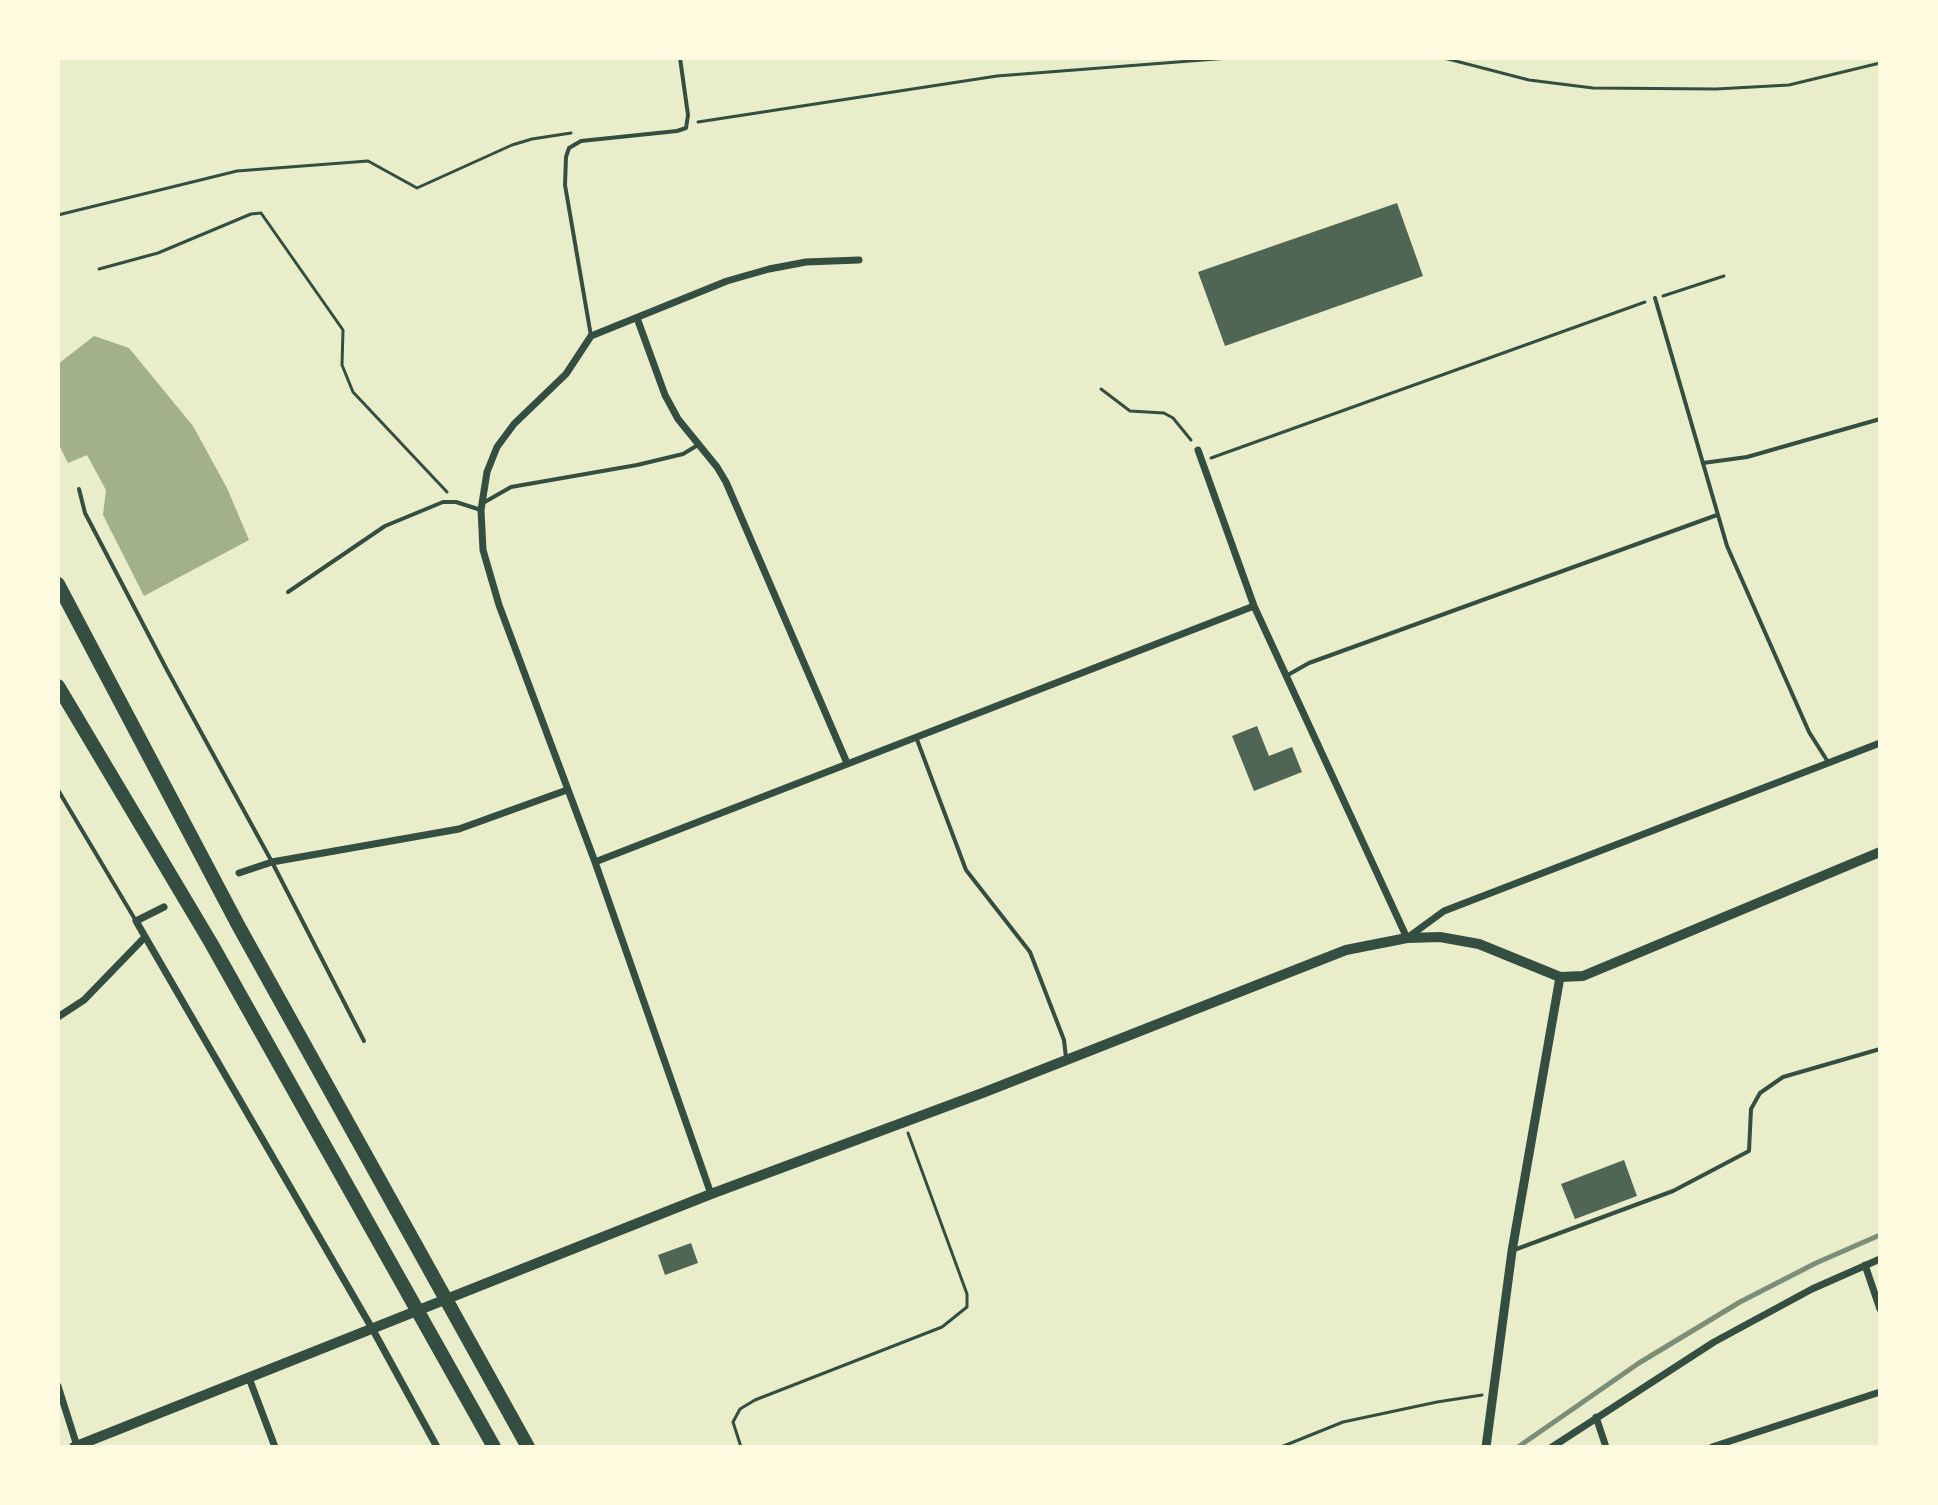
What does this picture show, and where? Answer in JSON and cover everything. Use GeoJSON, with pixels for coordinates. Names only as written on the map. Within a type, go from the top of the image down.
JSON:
{"type":"FeatureCollection","features":[{"type":"Feature","properties":{"kind":"highway"},"geometry":{"type":"LineString","coordinates":[[58,584],[238,925],[528,1447]]}},
{"type":"Feature","properties":{"kind":"highway"},"geometry":{"type":"LineString","coordinates":[[58,686],[211,943],[494,1447]]}},
{"type":"Feature","properties":{"kind":"main road"},"geometry":{"type":"LineString","coordinates":[[76,1447],[711,1194],[1067,1060],[1321,959],[1373,943],[1407,938],[1460,939],[1560,977],[1572,978],[1593,973],[1880,852]]}},
{"type":"Feature","properties":{"kind":"street"},"geometry":{"type":"LineString","coordinates":[[711,1194],[595,862],[499,605],[483,550],[482,506],[487,472],[497,447],[514,424],[566,374],[591,336],[727,281],[769,269],[806,262],[859,260]]}},
{"type":"Feature","properties":{"kind":"street"},"geometry":{"type":"LineString","coordinates":[[637,318],[665,395],[678,419],[726,482],[847,763]]}},
{"type":"Feature","properties":{"kind":"street"},"geometry":{"type":"LineString","coordinates":[[1198,450],[1254,606],[1407,938],[1444,911],[1880,743]]}},
{"type":"Feature","properties":{"kind":"street"},"geometry":{"type":"LineString","coordinates":[[595,862],[1254,606]]}},
{"type":"Feature","properties":{"kind":"street"},"geometry":{"type":"LineString","coordinates":[[239,873],[272,862],[459,829],[567,790]]}},
{"type":"Feature","properties":{"kind":"street"},"geometry":{"type":"LineString","coordinates":[[164,907],[136,921],[373,1330],[437,1447]]}},
{"type":"Feature","properties":{"kind":"street"},"geometry":{"type":"LineString","coordinates":[[58,1017],[84,1000],[145,937]]}},
{"type":"Feature","properties":{"kind":"street"},"geometry":{"type":"LineString","coordinates":[[1486,1447],[1512,1251],[1560,977]]}},
{"type":"Feature","properties":{"kind":"street"},"geometry":{"type":"LineString","coordinates":[[1552,1447],[1714,1342],[1812,1289],[1880,1259]]}},
{"type":"Feature","properties":{"kind":"street"},"geometry":{"type":"LineString","coordinates":[[1865,1265],[1880,1309]]}},
{"type":"Feature","properties":{"kind":"street"},"geometry":{"type":"LineString","coordinates":[[249,1378],[275,1447]]}},
{"type":"Feature","properties":{"kind":"street"},"geometry":{"type":"LineString","coordinates":[[58,1386],[76,1447]]}},
{"type":"Feature","properties":{"kind":"street"},"geometry":{"type":"LineString","coordinates":[[1712,1447],[1880,1392]]}},
{"type":"Feature","properties":{"kind":"street"},"geometry":{"type":"LineString","coordinates":[[1596,1417],[1606,1447]]}},
{"type":"Feature","properties":{"kind":"lane"},"geometry":{"type":"LineString","coordinates":[[591,336],[565,185],[564,170],[569,148],[581,141],[686,128],[688,115],[680,58]]}},
{"type":"Feature","properties":{"kind":"lane"},"geometry":{"type":"LineString","coordinates":[[1655,298],[1727,546],[1809,732],[1828,762]]}},
{"type":"Feature","properties":{"kind":"lane"},"geometry":{"type":"LineString","coordinates":[[1703,463],[1747,457],[1880,419]]}},
{"type":"Feature","properties":{"kind":"lane"},"geometry":{"type":"LineString","coordinates":[[288,592],[385,526],[443,502],[482,506],[511,487],[637,465],[683,454],[698,445]]}},
{"type":"Feature","properties":{"kind":"lane"},"geometry":{"type":"LineString","coordinates":[[79,489],[85,513],[364,1041]]}},
{"type":"Feature","properties":{"kind":"lane"},"geometry":{"type":"LineString","coordinates":[[1286,676],[1309,663],[1717,515]]}},
{"type":"Feature","properties":{"kind":"lane"},"geometry":{"type":"LineString","coordinates":[[916,737],[966,870],[1030,952],[1064,1040],[1067,1060]]}},
{"type":"Feature","properties":{"kind":"lane"},"geometry":{"type":"LineString","coordinates":[[58,790],[136,921]]}},
{"type":"Feature","properties":{"kind":"lane"},"geometry":{"type":"LineString","coordinates":[[1512,1251],[1673,1191],[1749,1151],[1751,1109],[1760,1093],[1783,1077],[1880,1049]]}},
{"type":"Feature","properties":{"kind":"path"},"geometry":{"type":"LineString","coordinates":[[698,122],[997,76],[1229,58]]}},
{"type":"Feature","properties":{"kind":"path"},"geometry":{"type":"LineString","coordinates":[[1444,58],[1529,80],[1593,88],[1716,89],[1789,85],[1880,63]]}},
{"type":"Feature","properties":{"kind":"path"},"geometry":{"type":"LineString","coordinates":[[58,215],[237,171],[368,161],[417,188],[512,145],[574,133]]}},
{"type":"Feature","properties":{"kind":"path"},"geometry":{"type":"LineString","coordinates":[[99,269],[158,253],[251,214],[261,213],[343,330],[342,365],[353,392],[456,502]]}},
{"type":"Feature","properties":{"kind":"path"},"geometry":{"type":"LineString","coordinates":[[1202,462],[1655,298],[1724,276]]}},
{"type":"Feature","properties":{"kind":"path"},"geometry":{"type":"LineString","coordinates":[[1101,389],[1130,411],[1164,413],[1173,418],[1198,450]]}},
{"type":"Feature","properties":{"kind":"path"},"geometry":{"type":"LineString","coordinates":[[741,1447],[733,1422],[740,1409],[755,1400],[942,1327],[967,1307],[967,1294],[904,1122]]}},
{"type":"Feature","properties":{"kind":"path"},"geometry":{"type":"LineString","coordinates":[[1281,1447],[1343,1422],[1476,1395],[1494,1396]]}},
{"type":"Feature","properties":{"kind":"shaded area"},"geometry":{"type":"Polygon","coordinates":[[[94,336],[129,348],[193,426],[227,488],[249,540],[144,596],[103,515],[106,490],[87,455],[68,463],[58,443],[58,364],[94,336]]]}},
{"type":"Feature","properties":{"kind":"building"},"geometry":{"type":"Polygon","coordinates":[[[1397,203],[1423,276],[1225,346],[1198,272],[1397,203]]]}},
{"type":"Feature","properties":{"kind":"building"},"geometry":{"type":"Polygon","coordinates":[[[1257,726],[1269,756],[1292,747],[1302,772],[1254,791],[1232,736],[1257,726]]]}},
{"type":"Feature","properties":{"kind":"building"},"geometry":{"type":"Polygon","coordinates":[[[1624,1160],[1637,1196],[1575,1219],[1561,1184],[1624,1160]]]}},
{"type":"Feature","properties":{"kind":"building"},"geometry":{"type":"Polygon","coordinates":[[[691,1243],[698,1263],[665,1275],[658,1255],[691,1243]]]}},
{"type":"Feature","properties":{"kind":"railway"},"geometry":{"type":"LineString","coordinates":[[1518,1447],[1639,1363],[1740,1302],[1880,1235]]}}]}
